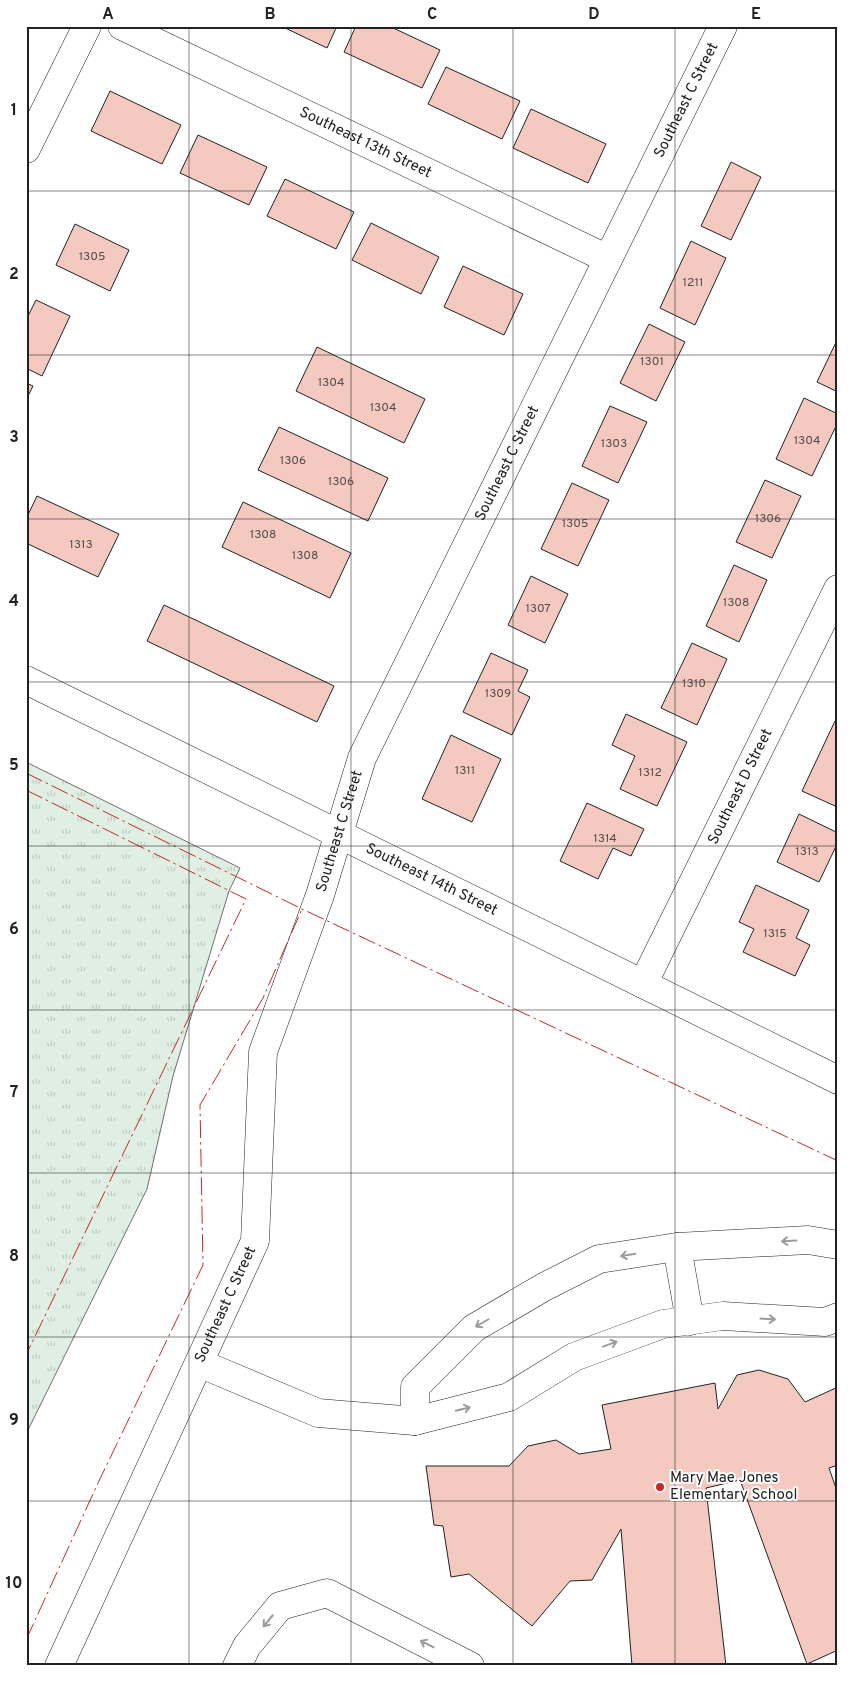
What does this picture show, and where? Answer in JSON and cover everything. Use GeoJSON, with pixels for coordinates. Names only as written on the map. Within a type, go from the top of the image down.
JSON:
{"type":"FeatureCollection","features":[{"type":"Feature","properties":{"kind":"street"},"geometry":{"type":"LineString","coordinates":[[26,149],[87,26]]}},
{"type":"Feature","properties":{"kind":"street","name":"Southeast 13th Street"},"geometry":{"type":"LineString","coordinates":[[122,26],[608,259]]}},
{"type":"Feature","properties":{"kind":"street","name":"Southeast C Street"},"geometry":{"type":"LineString","coordinates":[[60,1666],[255,1241],[263,1052],[320,896],[362,758],[723,26]]}},
{"type":"Feature","properties":{"kind":"street","name":"Southeast D Street"},"geometry":{"type":"LineString","coordinates":[[643,984],[838,589]]}},
{"type":"Feature","properties":{"kind":"street","name":"Southeast 14th Street"},"geometry":{"type":"LineString","coordinates":[[26,680],[838,1080]]}},
{"type":"Feature","properties":{"kind":"street"},"geometry":{"type":"LineString","coordinates":[[415,1421],[415,1388],[474,1328],[544,1287],[599,1259],[677,1247],[808,1240],[838,1245]]}},
{"type":"Feature","properties":{"kind":"street"},"geometry":{"type":"LineString","coordinates":[[677,1247],[690,1321]]}},
{"type":"Feature","properties":{"kind":"street"},"geometry":{"type":"LineString","coordinates":[[199,1363],[318,1413],[415,1421],[509,1397],[574,1356],[663,1324],[724,1316],[825,1322],[838,1317]]}},
{"type":"Feature","properties":{"kind":"street"},"geometry":{"type":"LineString","coordinates":[[237,1666],[247,1646],[280,1606],[327,1593],[470,1666]]}},
{"type":"Feature","properties":{"kind":"green space"},"geometry":{"type":"Polygon","coordinates":[[[26,762],[240,868],[229,891],[173,1076],[147,1189],[26,1434],[26,762]]]}},
{"type":"Feature","properties":{"kind":"building"},"geometry":{"type":"Polygon","coordinates":[[[281,26],[337,26],[327,48],[281,26]]]}},
{"type":"Feature","properties":{"kind":"building"},"geometry":{"type":"Polygon","coordinates":[[[356,26],[389,26],[440,50],[422,88],[344,52],[356,26]]]}},
{"type":"Feature","properties":{"kind":"building"},"geometry":{"type":"Polygon","coordinates":[[[446,67],[520,101],[502,139],[428,104],[446,67]]]}},
{"type":"Feature","properties":{"kind":"building"},"geometry":{"type":"Polygon","coordinates":[[[110,91],[181,125],[162,164],[91,131],[110,91]]]}},
{"type":"Feature","properties":{"kind":"building"},"geometry":{"type":"Polygon","coordinates":[[[531,109],[606,144],[588,183],[513,148],[531,109]]]}},
{"type":"Feature","properties":{"kind":"building"},"geometry":{"type":"Polygon","coordinates":[[[198,135],[267,167],[249,205],[180,173],[198,135]]]}},
{"type":"Feature","properties":{"kind":"building"},"geometry":{"type":"Polygon","coordinates":[[[731,162],[761,177],[731,240],[701,226],[731,162]]]}},
{"type":"Feature","properties":{"kind":"building"},"geometry":{"type":"Polygon","coordinates":[[[285,179],[354,212],[336,249],[267,216],[285,179]]]}},
{"type":"Feature","properties":{"kind":"building"},"geometry":{"type":"Polygon","coordinates":[[[371,223],[439,257],[421,294],[352,260],[371,223]]]}},
{"type":"Feature","properties":{"kind":"building"},"geometry":{"type":"Polygon","coordinates":[[[75,224],[129,250],[110,291],[56,265],[75,224]]]}},
{"type":"Feature","properties":{"kind":"building"},"geometry":{"type":"Polygon","coordinates":[[[691,241],[726,258],[695,325],[660,308],[691,241]]]}},
{"type":"Feature","properties":{"kind":"building"},"geometry":{"type":"Polygon","coordinates":[[[463,266],[523,294],[504,335],[444,307],[463,266]]]}},
{"type":"Feature","properties":{"kind":"building"},"geometry":{"type":"Polygon","coordinates":[[[36,300],[70,316],[42,376],[26,368],[26,320],[36,300]]]}},
{"type":"Feature","properties":{"kind":"building"},"geometry":{"type":"Polygon","coordinates":[[[649,324],[685,342],[656,401],[620,383],[649,324]]]}},
{"type":"Feature","properties":{"kind":"building"},"geometry":{"type":"Polygon","coordinates":[[[838,338],[838,392],[817,382],[838,338]]]}},
{"type":"Feature","properties":{"kind":"building"},"geometry":{"type":"Polygon","coordinates":[[[317,347],[425,399],[404,443],[296,391],[317,347]]]}},
{"type":"Feature","properties":{"kind":"building"},"geometry":{"type":"Polygon","coordinates":[[[26,383],[33,386],[26,400],[26,383]]]}},
{"type":"Feature","properties":{"kind":"building"},"geometry":{"type":"Polygon","coordinates":[[[804,398],[838,414],[838,422],[812,476],[776,459],[804,398]]]}},
{"type":"Feature","properties":{"kind":"building"},"geometry":{"type":"Polygon","coordinates":[[[610,406],[647,422],[618,483],[582,466],[610,406]]]}},
{"type":"Feature","properties":{"kind":"building"},"geometry":{"type":"Polygon","coordinates":[[[279,427],[388,478],[368,521],[258,470],[279,427]]]}},
{"type":"Feature","properties":{"kind":"building"},"geometry":{"type":"Polygon","coordinates":[[[765,480],[801,496],[772,558],[736,542],[765,480]]]}},
{"type":"Feature","properties":{"kind":"building"},"geometry":{"type":"Polygon","coordinates":[[[572,483],[609,500],[578,566],[541,549],[572,483]]]}},
{"type":"Feature","properties":{"kind":"building"},"geometry":{"type":"Polygon","coordinates":[[[37,496],[119,534],[98,577],[26,543],[26,519],[37,496]]]}},
{"type":"Feature","properties":{"kind":"building"},"geometry":{"type":"Polygon","coordinates":[[[243,502],[351,553],[330,598],[222,547],[243,502]]]}},
{"type":"Feature","properties":{"kind":"building"},"geometry":{"type":"Polygon","coordinates":[[[734,565],[767,580],[739,642],[706,626],[734,565]]]}},
{"type":"Feature","properties":{"kind":"building"},"geometry":{"type":"Polygon","coordinates":[[[531,576],[568,594],[545,643],[508,625],[531,576]]]}},
{"type":"Feature","properties":{"kind":"building"},"geometry":{"type":"Polygon","coordinates":[[[164,605],[334,686],[317,722],[147,641],[164,605]]]}},
{"type":"Feature","properties":{"kind":"building"},"geometry":{"type":"Polygon","coordinates":[[[692,643],[727,659],[697,725],[661,708],[692,643]]]}},
{"type":"Feature","properties":{"kind":"building"},"geometry":{"type":"Polygon","coordinates":[[[491,653],[528,670],[518,691],[530,697],[512,735],[463,712],[491,653]]]}},
{"type":"Feature","properties":{"kind":"building"},"geometry":{"type":"Polygon","coordinates":[[[626,714],[687,742],[657,806],[620,789],[635,756],[612,745],[626,714]]]}},
{"type":"Feature","properties":{"kind":"building"},"geometry":{"type":"Polygon","coordinates":[[[835,721],[838,722],[838,799],[835,806],[802,791],[835,721]]]}},
{"type":"Feature","properties":{"kind":"building"},"geometry":{"type":"Polygon","coordinates":[[[451,735],[501,759],[472,822],[422,799],[451,735]]]}},
{"type":"Feature","properties":{"kind":"building"},"geometry":{"type":"Polygon","coordinates":[[[587,803],[644,829],[631,856],[613,848],[598,879],[560,861],[587,803]]]}},
{"type":"Feature","properties":{"kind":"building"},"geometry":{"type":"Polygon","coordinates":[[[799,814],[838,833],[838,842],[819,882],[777,862],[799,814]]]}},
{"type":"Feature","properties":{"kind":"building"},"geometry":{"type":"Polygon","coordinates":[[[756,885],[809,910],[796,938],[810,945],[795,976],[743,952],[754,929],[739,922],[756,885]]]}},
{"type":"Feature","properties":{"kind":"building"},"geometry":{"type":"Polygon","coordinates":[[[759,1370],[788,1379],[805,1402],[838,1387],[838,1465],[829,1468],[838,1494],[838,1650],[807,1664],[740,1480],[706,1488],[726,1666],[632,1666],[621,1529],[592,1580],[570,1581],[532,1626],[469,1574],[451,1577],[443,1526],[434,1525],[426,1466],[509,1466],[528,1446],[556,1440],[579,1454],[611,1449],[602,1405],[715,1383],[718,1409],[737,1375],[759,1370]]]}},
{"type":"Feature","properties":{"kind":"power"},"geometry":{"type":"LineString","coordinates":[[26,773],[302,909],[838,1161]]}},
{"type":"Feature","properties":{"kind":"power"},"geometry":{"type":"LineString","coordinates":[[26,790],[246,899],[26,1355]]}},
{"type":"Feature","properties":{"kind":"power"},"geometry":{"type":"LineString","coordinates":[[26,1640],[98,1483],[203,1265],[200,1105],[263,998],[302,909]]}},
{"type":"Feature","properties":{"kind":"place","name":"Mary Mae Jones Elementary School"},"geometry":{"type":"Point","coordinates":[660,1487]}}]}
